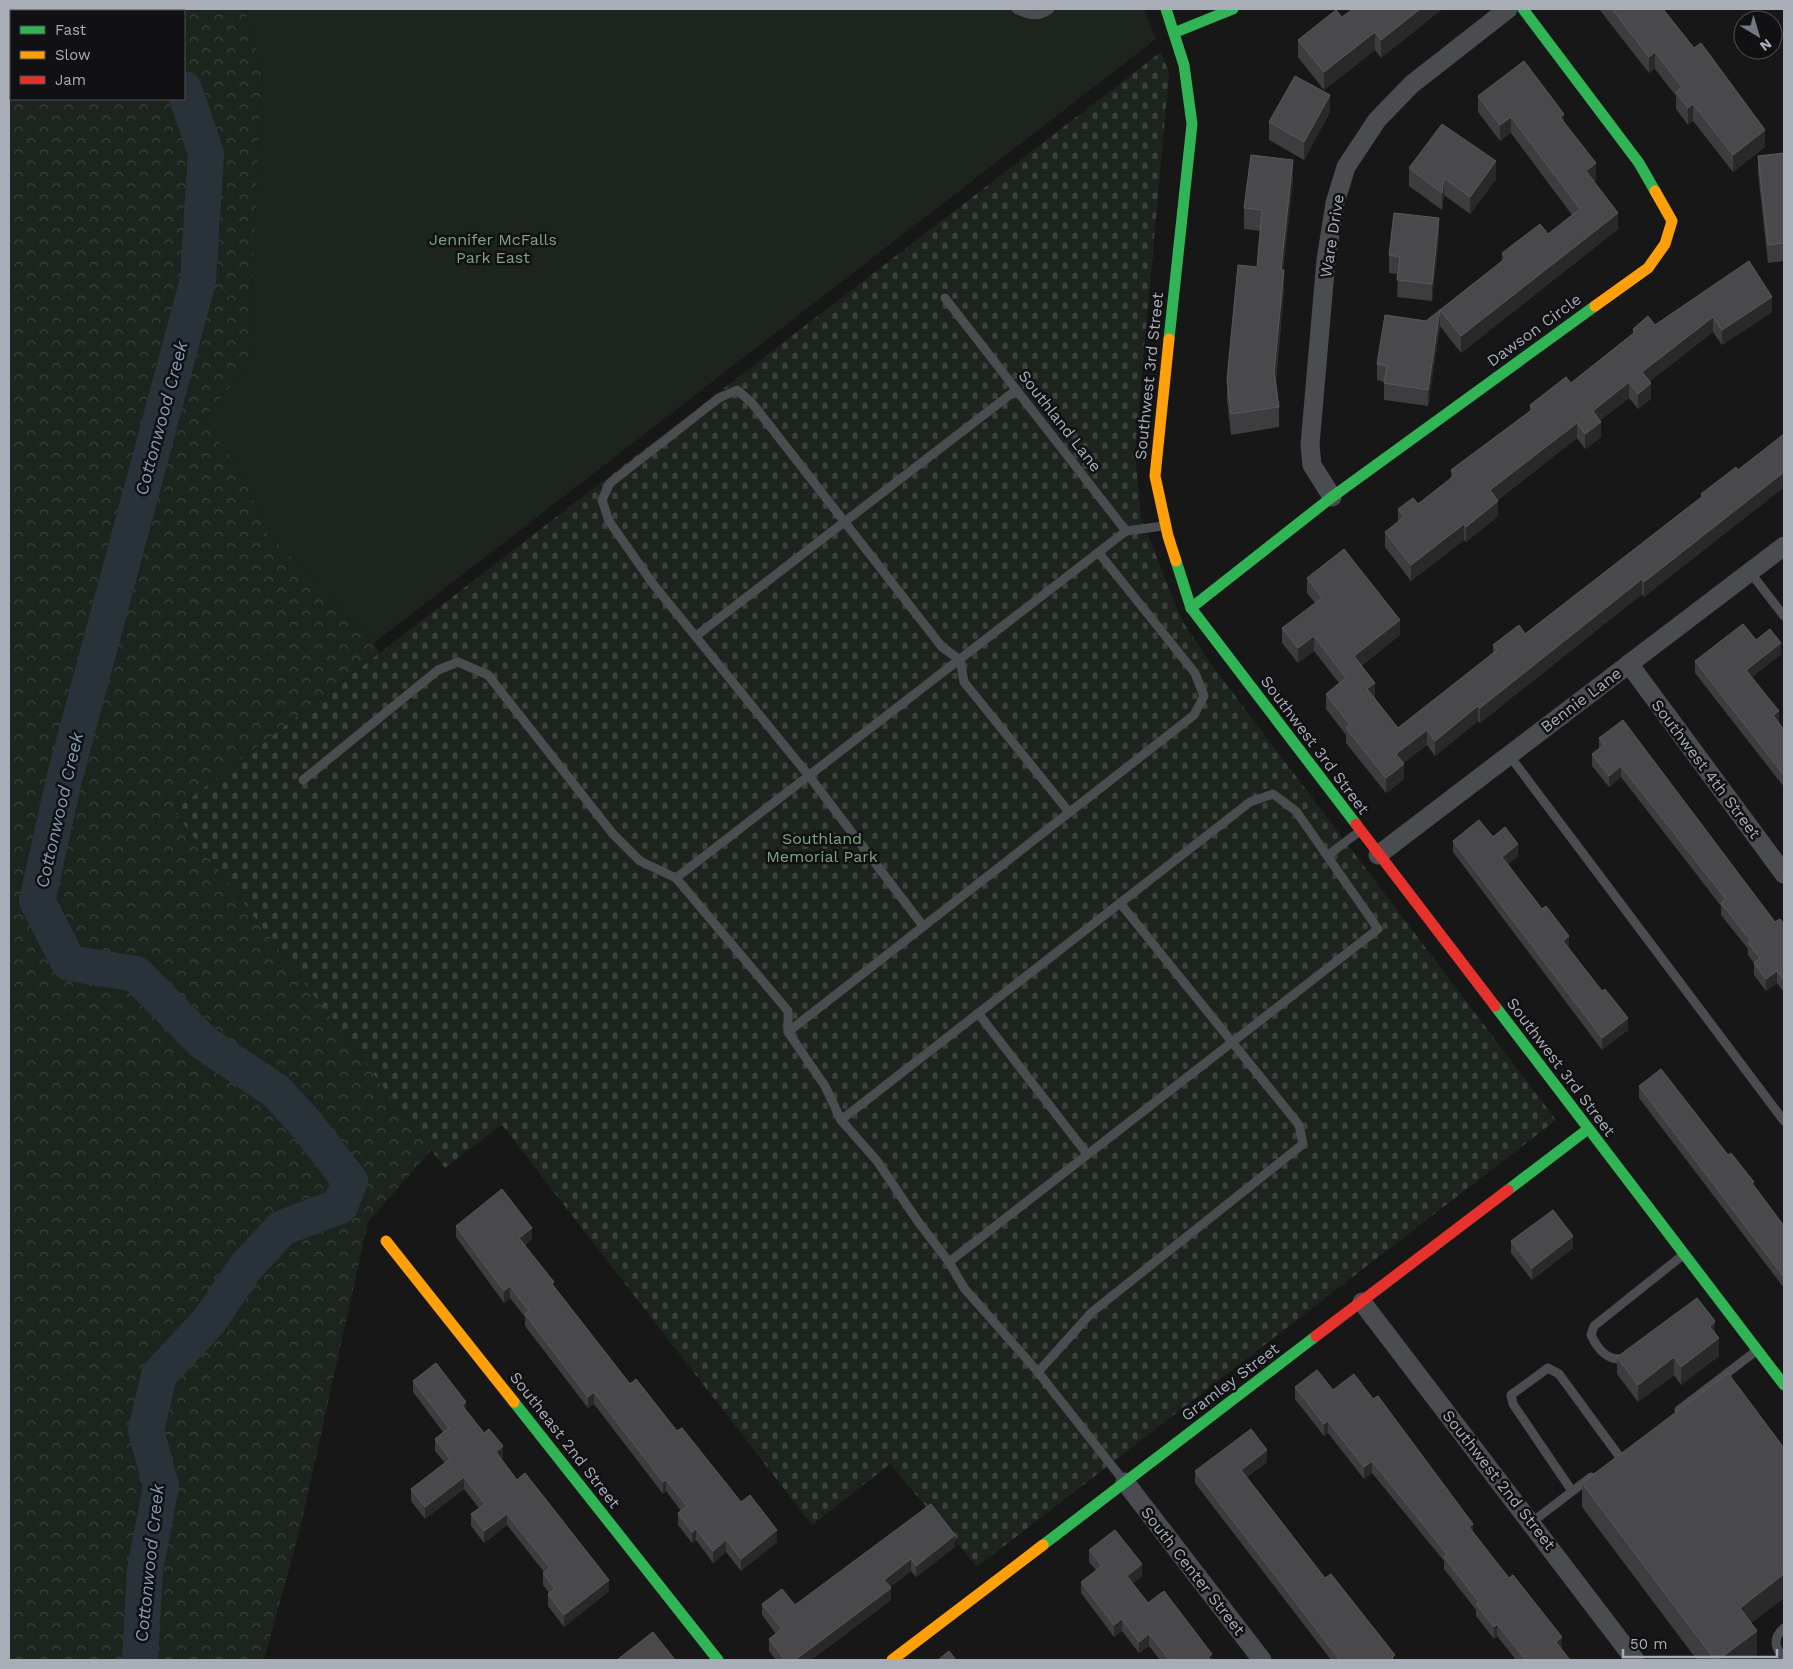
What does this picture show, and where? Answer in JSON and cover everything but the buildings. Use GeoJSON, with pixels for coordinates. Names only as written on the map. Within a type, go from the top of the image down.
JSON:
{"type":"FeatureCollection","features":[{"type":"Feature","properties":{"kind":"street","name":"Southwest 3rd Street"},"geometry":{"type":"LineString","coordinates":[[1166,9],[1176,32],[1188,80],[1192,124],[1155,476],[1166,526],[1191,608],[1684,1254],[1710,1296],[1758,1350],[1784,1385]]}},
{"type":"Feature","properties":{"kind":"street"},"geometry":{"type":"LineString","coordinates":[[1176,32],[1233,9]]}},
{"type":"Feature","properties":{"kind":"street","name":"Ware Drive"},"geometry":{"type":"LineString","coordinates":[[1332,498],[1312,465],[1310,445],[1326,260],[1335,203],[1346,167],[1377,120],[1412,84],[1508,9]]}},
{"type":"Feature","properties":{"kind":"street","name":"Dawson Circle"},"geometry":{"type":"LineString","coordinates":[[1191,608],[1332,498],[1648,268],[1664,244],[1672,221],[1639,163],[1523,9]]}},
{"type":"Feature","properties":{"kind":"street","name":"Bennie Lane"},"geometry":{"type":"LineString","coordinates":[[1378,854],[1784,546]]}},
{"type":"Feature","properties":{"kind":"street","name":"Southwest 4th Street"},"geometry":{"type":"LineString","coordinates":[[1628,664],[1784,874]]}},
{"type":"Feature","properties":{"kind":"street","name":"Gramley Street"},"geometry":{"type":"LineString","coordinates":[[892,1660],[1588,1130]]}},
{"type":"Feature","properties":{"kind":"street","name":"Southeast 2nd Street"},"geometry":{"type":"LineString","coordinates":[[386,1241],[718,1660]]}},
{"type":"Feature","properties":{"kind":"street","name":"Southwest 2nd Street"},"geometry":{"type":"LineString","coordinates":[[1362,1302],[1532,1522],[1635,1660]]}},
{"type":"Feature","properties":{"kind":"street","name":"South Center Street"},"geometry":{"type":"LineString","coordinates":[[1125,1482],[1262,1660]]}},
{"type":"Feature","properties":{"kind":"lane"},"geometry":{"type":"LineString","coordinates":[[1016,9],[1028,15],[1046,12],[1050,9]]}},
{"type":"Feature","properties":{"kind":"lane","name":"Southland Lane"},"geometry":{"type":"LineString","coordinates":[[945,298],[1126,531]]}},
{"type":"Feature","properties":{"kind":"lane"},"geometry":{"type":"LineString","coordinates":[[923,926],[808,776],[653,584],[609,520],[602,500],[610,483],[719,398],[737,390],[752,403],[942,647],[960,660],[964,682],[1069,812]]}},
{"type":"Feature","properties":{"kind":"lane"},"geometry":{"type":"LineString","coordinates":[[696,636],[1016,390]]}},
{"type":"Feature","properties":{"kind":"lane"},"geometry":{"type":"LineString","coordinates":[[676,878],[1126,531],[1166,526]]}},
{"type":"Feature","properties":{"kind":"lane"},"geometry":{"type":"LineString","coordinates":[[788,1032],[1194,715],[1204,696],[1194,673],[1099,553]]}},
{"type":"Feature","properties":{"kind":"lane"},"geometry":{"type":"LineString","coordinates":[[1750,572],[1784,616]]}},
{"type":"Feature","properties":{"kind":"lane"},"geometry":{"type":"LineString","coordinates":[[303,780],[438,670],[458,662],[488,675],[607,827],[640,861],[676,878],[788,1011],[788,1032],[825,1086],[841,1120],[877,1161],[918,1223],[949,1262],[964,1288],[1038,1372],[1125,1482]]}},
{"type":"Feature","properties":{"kind":"lane"},"geometry":{"type":"LineString","coordinates":[[1509,755],[1784,1121]]}},
{"type":"Feature","properties":{"kind":"lane"},"geometry":{"type":"LineString","coordinates":[[841,1120],[1250,802],[1273,794],[1296,811],[1378,928],[949,1262]]}},
{"type":"Feature","properties":{"kind":"lane"},"geometry":{"type":"LineString","coordinates":[[1328,855],[1360,830]]}},
{"type":"Feature","properties":{"kind":"lane"},"geometry":{"type":"LineString","coordinates":[[1038,1372],[1092,1312],[1303,1144],[1299,1125],[1120,903]]}},
{"type":"Feature","properties":{"kind":"lane"},"geometry":{"type":"LineString","coordinates":[[978,1013],[1088,1154]]}},
{"type":"Feature","properties":{"kind":"lane"},"geometry":{"type":"LineString","coordinates":[[1637,1352],[1619,1360],[1609,1357],[1595,1345],[1591,1335],[1594,1326],[1684,1254]]}},
{"type":"Feature","properties":{"kind":"lane"},"geometry":{"type":"LineString","coordinates":[[1671,1416],[1758,1350]]}},
{"type":"Feature","properties":{"kind":"lane"},"geometry":{"type":"LineString","coordinates":[[1572,1491],[1513,1404],[1511,1395],[1548,1368],[1559,1374],[1618,1456]]}},
{"type":"Feature","properties":{"kind":"lane"},"geometry":{"type":"LineString","coordinates":[[1532,1522],[1595,1474]]}},
{"type":"Feature","properties":{"kind":"lane"},"geometry":{"type":"LineString","coordinates":[[1784,1628],[1775,1639],[1775,1646],[1784,1660]]}},
{"type":"Feature","properties":{"kind":"green space"},"geometry":{"type":"Polygon","coordinates":[[[9,9],[244,9],[262,65],[249,364],[203,420],[242,471],[266,531],[374,643],[380,652],[174,811],[431,1150],[368,1222],[300,1529],[264,1660],[9,1660],[9,9]]]}},
{"type":"Feature","properties":{"kind":"green space","name":"Jennifer McFalls Park East"},"geometry":{"type":"Polygon","coordinates":[[[244,9],[1144,9],[1156,39],[374,643],[266,531],[242,471],[203,420],[249,364],[262,65],[244,9]]]}},
{"type":"Feature","properties":{"kind":"green space","name":"Southland Memorial Park"},"geometry":{"type":"Polygon","coordinates":[[[1161,52],[1169,73],[1135,452],[1141,517],[1181,619],[1211,664],[1556,1120],[977,1567],[890,1464],[812,1525],[502,1125],[445,1168],[174,811],[1161,52]]]}},
{"type":"Feature","properties":{"kind":"waterway","name":"Cottonwood Creek"},"geometry":{"type":"LineString","coordinates":[[140,1660],[145,1570],[161,1486],[146,1431],[159,1375],[210,1320],[245,1268],[282,1228],[340,1206],[350,1181],[307,1125],[276,1091],[203,1042],[136,974],[69,963],[37,901],[65,776],[198,280],[206,153],[185,92]]}},
{"type":"Feature","properties":{"kind":"traffic: fast"},"geometry":{"type":"LineString","coordinates":[[1166,9],[1184,65],[1192,124],[1169,339]]}},
{"type":"Feature","properties":{"kind":"traffic: fast"},"geometry":{"type":"LineString","coordinates":[[1176,32],[1233,9]]}},
{"type":"Feature","properties":{"kind":"traffic: fast"},"geometry":{"type":"LineString","coordinates":[[1523,9],[1639,163],[1655,191]]}},
{"type":"Feature","properties":{"kind":"traffic: fast"},"geometry":{"type":"LineString","coordinates":[[1191,608],[1332,497],[1595,306]]}},
{"type":"Feature","properties":{"kind":"traffic: fast"},"geometry":{"type":"LineString","coordinates":[[1176,561],[1191,608],[1356,824]]}},
{"type":"Feature","properties":{"kind":"traffic: fast"},"geometry":{"type":"LineString","coordinates":[[1495,1006],[1784,1385]]}},
{"type":"Feature","properties":{"kind":"traffic: fast"},"geometry":{"type":"LineString","coordinates":[[1508,1190],[1588,1129]]}},
{"type":"Feature","properties":{"kind":"traffic: fast"},"geometry":{"type":"LineString","coordinates":[[1043,1545],[1316,1336]]}},
{"type":"Feature","properties":{"kind":"traffic: fast"},"geometry":{"type":"LineString","coordinates":[[514,1402],[718,1660]]}},
{"type":"Feature","properties":{"kind":"traffic: slow"},"geometry":{"type":"LineString","coordinates":[[1595,306],[1648,268],[1665,244],[1672,221],[1655,191]]}},
{"type":"Feature","properties":{"kind":"traffic: slow"},"geometry":{"type":"LineString","coordinates":[[1169,339],[1155,476],[1168,536],[1176,561]]}},
{"type":"Feature","properties":{"kind":"traffic: slow"},"geometry":{"type":"LineString","coordinates":[[386,1241],[514,1402]]}},
{"type":"Feature","properties":{"kind":"traffic: slow"},"geometry":{"type":"LineString","coordinates":[[892,1660],[1043,1545]]}},
{"type":"Feature","properties":{"kind":"traffic: jam"},"geometry":{"type":"LineString","coordinates":[[1356,824],[1495,1006]]}},
{"type":"Feature","properties":{"kind":"traffic: jam"},"geometry":{"type":"LineString","coordinates":[[1316,1336],[1508,1190]]}}]}
